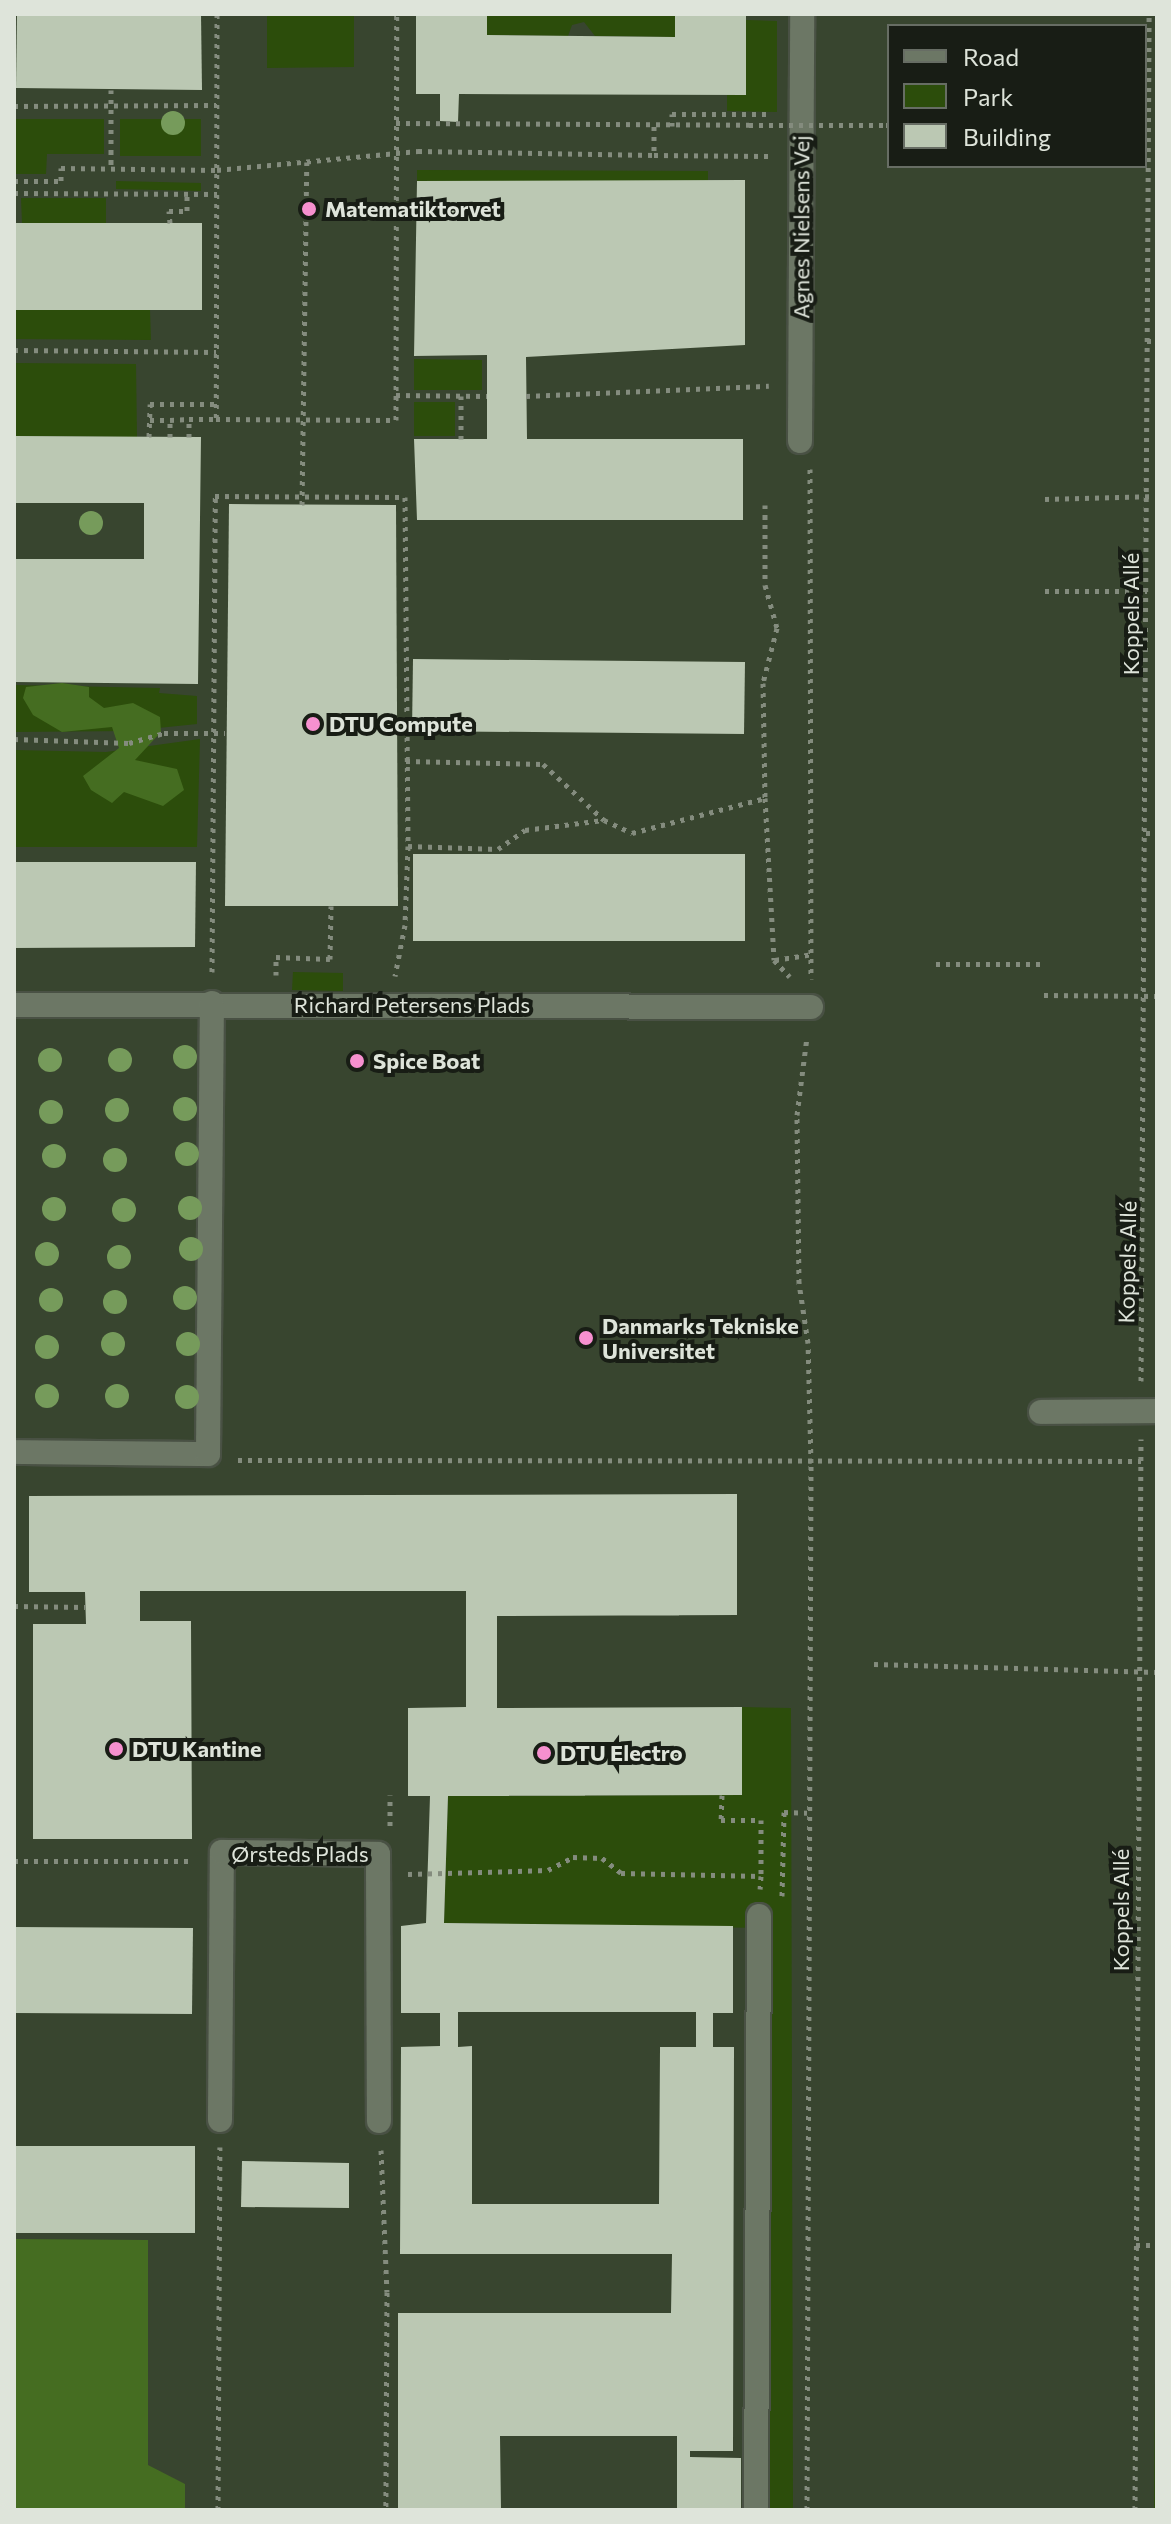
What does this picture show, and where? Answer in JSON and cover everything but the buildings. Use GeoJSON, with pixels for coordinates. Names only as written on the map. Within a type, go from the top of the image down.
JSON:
{"type":"FeatureCollection","features":[{"type":"Feature","properties":{"kind":"street","name":"Agnes Nielsens Vej"},"geometry":{"type":"LineString","coordinates":[[800,441],[802,14]]}},
{"type":"Feature","properties":{"kind":"street","name":"Richard Petersens Plads"},"geometry":{"type":"LineString","coordinates":[[14,1005],[212,1003],[801,1007]]}},
{"type":"Feature","properties":{"kind":"street"},"geometry":{"type":"LineString","coordinates":[[14,1452],[208,1454],[212,1003]]}},
{"type":"Feature","properties":{"kind":"street"},"geometry":{"type":"LineString","coordinates":[[1041,1412],[1149,1411]]}},
{"type":"Feature","properties":{"kind":"street","name":"Ørsteds Plads"},"geometry":{"type":"LineString","coordinates":[[220,2120],[222,1852],[378,1854],[379,2121]]}},
{"type":"Feature","properties":{"kind":"street"},"geometry":{"type":"LineString","coordinates":[[756,2510],[759,1916]]}},
{"type":"Feature","properties":{"kind":"path"},"geometry":{"type":"LineString","coordinates":[[216,419],[217,14]]}},
{"type":"Feature","properties":{"kind":"path"},"geometry":{"type":"LineString","coordinates":[[150,420],[396,420],[397,14]]}},
{"type":"Feature","properties":{"kind":"path","name":"Koppels Allé"},"geometry":{"type":"LineString","coordinates":[[1147,81],[1149,14]]}},
{"type":"Feature","properties":{"kind":"path"},"geometry":{"type":"LineString","coordinates":[[111,90],[111,168]]}},
{"type":"Feature","properties":{"kind":"path"},"geometry":{"type":"LineString","coordinates":[[14,106],[216,105]]}},
{"type":"Feature","properties":{"kind":"path"},"geometry":{"type":"LineString","coordinates":[[672,126],[672,114],[783,114],[783,128]]}},
{"type":"Feature","properties":{"kind":"path"},"geometry":{"type":"LineString","coordinates":[[396,123],[887,125]]}},
{"type":"Feature","properties":{"kind":"path"},"geometry":{"type":"LineString","coordinates":[[654,126],[654,155]]}},
{"type":"Feature","properties":{"kind":"path"},"geometry":{"type":"LineString","coordinates":[[14,181],[61,181],[61,168],[217,170],[396,152],[783,156]]}},
{"type":"Feature","properties":{"kind":"path"},"geometry":{"type":"LineString","coordinates":[[302,501],[307,162]]}},
{"type":"Feature","properties":{"kind":"path","name":"Koppels Allé"},"geometry":{"type":"LineString","coordinates":[[1135,2510],[1141,1461],[1149,1411],[1145,996],[1146,168]]}},
{"type":"Feature","properties":{"kind":"path"},"geometry":{"type":"LineString","coordinates":[[14,193],[217,194]]}},
{"type":"Feature","properties":{"kind":"path"},"geometry":{"type":"LineString","coordinates":[[170,223],[169,211],[187,211],[187,194]]}},
{"type":"Feature","properties":{"kind":"path"},"geometry":{"type":"LineString","coordinates":[[1147,341],[1157,341]]}},
{"type":"Feature","properties":{"kind":"path"},"geometry":{"type":"LineString","coordinates":[[14,350],[216,352]]}},
{"type":"Feature","properties":{"kind":"path"},"geometry":{"type":"LineString","coordinates":[[526,396],[779,385]]}},
{"type":"Feature","properties":{"kind":"path"},"geometry":{"type":"LineString","coordinates":[[396,395],[487,396]]}},
{"type":"Feature","properties":{"kind":"path"},"geometry":{"type":"LineString","coordinates":[[461,396],[461,439]]}},
{"type":"Feature","properties":{"kind":"path"},"geometry":{"type":"LineString","coordinates":[[149,437],[150,404],[216,404]]}},
{"type":"Feature","properties":{"kind":"path"},"geometry":{"type":"LineString","coordinates":[[189,419],[189,437]]}},
{"type":"Feature","properties":{"kind":"path"},"geometry":{"type":"LineString","coordinates":[[170,420],[170,437]]}},
{"type":"Feature","properties":{"kind":"path"},"geometry":{"type":"LineString","coordinates":[[800,441],[810,441],[812,954],[801,1007],[797,1130],[799,1283],[808,1343],[811,1463],[807,1813],[807,2510]]}},
{"type":"Feature","properties":{"kind":"path"},"geometry":{"type":"LineString","coordinates":[[212,1003],[215,496],[302,501],[405,497],[408,846],[405,925],[390,1005]]}},
{"type":"Feature","properties":{"kind":"path"},"geometry":{"type":"LineString","coordinates":[[1045,499],[1157,496]]}},
{"type":"Feature","properties":{"kind":"path"},"geometry":{"type":"LineString","coordinates":[[765,505],[765,585],[777,628],[763,683],[765,798],[774,960],[790,974],[801,1007]]}},
{"type":"Feature","properties":{"kind":"path"},"geometry":{"type":"LineString","coordinates":[[1045,591],[1147,591]]}},
{"type":"Feature","properties":{"kind":"path"},"geometry":{"type":"LineString","coordinates":[[14,739],[129,743],[164,733],[225,733]]}},
{"type":"Feature","properties":{"kind":"path"},"geometry":{"type":"LineString","coordinates":[[406,761],[543,764],[604,820],[632,833],[765,798]]}},
{"type":"Feature","properties":{"kind":"path"},"geometry":{"type":"LineString","coordinates":[[408,846],[498,849],[525,830],[604,820]]}},
{"type":"Feature","properties":{"kind":"path"},"geometry":{"type":"LineString","coordinates":[[1146,833],[1157,833]]}},
{"type":"Feature","properties":{"kind":"path"},"geometry":{"type":"LineString","coordinates":[[275,1004],[276,957],[330,959],[331,906]]}},
{"type":"Feature","properties":{"kind":"path"},"geometry":{"type":"LineString","coordinates":[[774,960],[812,954]]}},
{"type":"Feature","properties":{"kind":"path"},"geometry":{"type":"LineString","coordinates":[[936,964],[1045,964]]}},
{"type":"Feature","properties":{"kind":"path"},"geometry":{"type":"LineString","coordinates":[[1044,995],[1157,996]]}},
{"type":"Feature","properties":{"kind":"path"},"geometry":{"type":"LineString","coordinates":[[208,1454],[224,1460],[1141,1461]]}},
{"type":"Feature","properties":{"kind":"path"},"geometry":{"type":"LineString","coordinates":[[14,1606],[85,1607]]}},
{"type":"Feature","properties":{"kind":"path"},"geometry":{"type":"LineString","coordinates":[[874,1664],[1157,1672]]}},
{"type":"Feature","properties":{"kind":"path"},"geometry":{"type":"LineString","coordinates":[[722,1795],[721,1820],[761,1820],[759,1916],[782,1917],[784,1812],[807,1813]]}},
{"type":"Feature","properties":{"kind":"path"},"geometry":{"type":"LineString","coordinates":[[379,1875],[548,1870],[573,1857],[602,1858],[621,1873],[761,1876]]}},
{"type":"Feature","properties":{"kind":"path"},"geometry":{"type":"LineString","coordinates":[[14,1861],[222,1861]]}},
{"type":"Feature","properties":{"kind":"path"},"geometry":{"type":"LineString","coordinates":[[218,2510],[220,2120]]}},
{"type":"Feature","properties":{"kind":"path"},"geometry":{"type":"LineString","coordinates":[[379,2121],[387,2292],[386,2510]]}},
{"type":"Feature","properties":{"kind":"path"},"geometry":{"type":"LineString","coordinates":[[1136,2245],[1157,2245]]}},
{"type":"Feature","properties":{"kind":"shaded area","name":"Danmarks Tekniske Universitet"},"geometry":{"type":"Polygon","coordinates":[[[14,14],[1157,14],[1157,2510],[14,2510],[14,14]]]}},
{"type":"Feature","properties":{"kind":"green space"},"geometry":{"type":"Polygon","coordinates":[[[267,14],[354,14],[354,67],[267,68],[267,14]]]}},
{"type":"Feature","properties":{"kind":"green space"},"geometry":{"type":"Polygon","coordinates":[[[487,14],[675,14],[675,37],[595,36],[584,22],[572,25],[568,36],[487,35],[487,14]]]}},
{"type":"Feature","properties":{"kind":"green space"},"geometry":{"type":"Polygon","coordinates":[[[746,20],[777,21],[777,112],[727,111],[727,95],[746,95],[746,20]]]}},
{"type":"Feature","properties":{"kind":"green space"},"geometry":{"type":"Polygon","coordinates":[[[14,119],[104,119],[104,154],[47,154],[46,174],[14,174],[14,119]]]}},
{"type":"Feature","properties":{"kind":"green space"},"geometry":{"type":"Polygon","coordinates":[[[120,119],[201,119],[201,156],[120,156],[120,119]]]}},
{"type":"Feature","properties":{"kind":"green space"},"geometry":{"type":"Polygon","coordinates":[[[417,170],[708,171],[708,181],[417,181],[417,170]]]}},
{"type":"Feature","properties":{"kind":"green space"},"geometry":{"type":"Polygon","coordinates":[[[116,181],[201,183],[201,191],[116,189],[116,181]]]}},
{"type":"Feature","properties":{"kind":"green space"},"geometry":{"type":"Polygon","coordinates":[[[21,198],[106,198],[106,223],[22,223],[21,198]]]}},
{"type":"Feature","properties":{"kind":"green space"},"geometry":{"type":"Polygon","coordinates":[[[14,310],[150,310],[151,340],[14,339],[14,310]]]}},
{"type":"Feature","properties":{"kind":"green space"},"geometry":{"type":"Polygon","coordinates":[[[414,359],[482,360],[482,390],[414,390],[414,359]]]}},
{"type":"Feature","properties":{"kind":"green space"},"geometry":{"type":"Polygon","coordinates":[[[14,363],[136,364],[137,437],[14,436],[14,363]]]}},
{"type":"Feature","properties":{"kind":"green space"},"geometry":{"type":"Polygon","coordinates":[[[414,402],[455,402],[455,436],[414,436],[414,402]]]}},
{"type":"Feature","properties":{"kind":"green space"},"geometry":{"type":"Polygon","coordinates":[[[62,683],[89,687],[89,697],[104,708],[133,703],[160,717],[161,732],[135,760],[177,769],[184,790],[163,806],[124,792],[112,803],[91,790],[83,776],[119,748],[112,727],[62,732],[33,715],[23,698],[26,687],[62,683]]]}},
{"type":"Feature","properties":{"kind":"green space"},"geometry":{"type":"Polygon","coordinates":[[[14,685],[160,688],[159,693],[197,696],[197,724],[129,731],[14,732],[14,685]]]}},
{"type":"Feature","properties":{"kind":"green space"},"geometry":{"type":"Polygon","coordinates":[[[200,739],[197,847],[14,847],[14,750],[106,752],[200,739]]]}},
{"type":"Feature","properties":{"kind":"green space"},"geometry":{"type":"Polygon","coordinates":[[[293,972],[343,973],[343,991],[292,990],[293,972]]]}},
{"type":"Feature","properties":{"kind":"green space"},"geometry":{"type":"Polygon","coordinates":[[[742,1707],[791,1708],[793,2510],[764,2510],[771,1928],[444,1923],[448,1796],[742,1795],[742,1707]]]}},
{"type":"Feature","properties":{"kind":"green space"},"geometry":{"type":"Polygon","coordinates":[[[1157,2124],[1157,2510],[1154,2510],[1157,2124]]]}},
{"type":"Feature","properties":{"kind":"green space"},"geometry":{"type":"Polygon","coordinates":[[[14,2239],[148,2240],[148,2465],[185,2484],[185,2510],[14,2510],[14,2239]]]}},
{"type":"Feature","properties":{"kind":"place","name":"Matematiktorvet"},"geometry":{"type":"Point","coordinates":[309,209]}},
{"type":"Feature","properties":{"kind":"place","name":"DTU Compute"},"geometry":{"type":"Point","coordinates":[313,724]}},
{"type":"Feature","properties":{"kind":"place","name":"Spice Boat"},"geometry":{"type":"Point","coordinates":[357,1061]}},
{"type":"Feature","properties":{"kind":"place","name":"Danmarks Tekniske Universitet"},"geometry":{"type":"Point","coordinates":[586,1338]}},
{"type":"Feature","properties":{"kind":"place","name":"DTU Kantine"},"geometry":{"type":"Point","coordinates":[116,1749]}},
{"type":"Feature","properties":{"kind":"place","name":"DTU Electro"},"geometry":{"type":"Point","coordinates":[544,1753]}}]}
